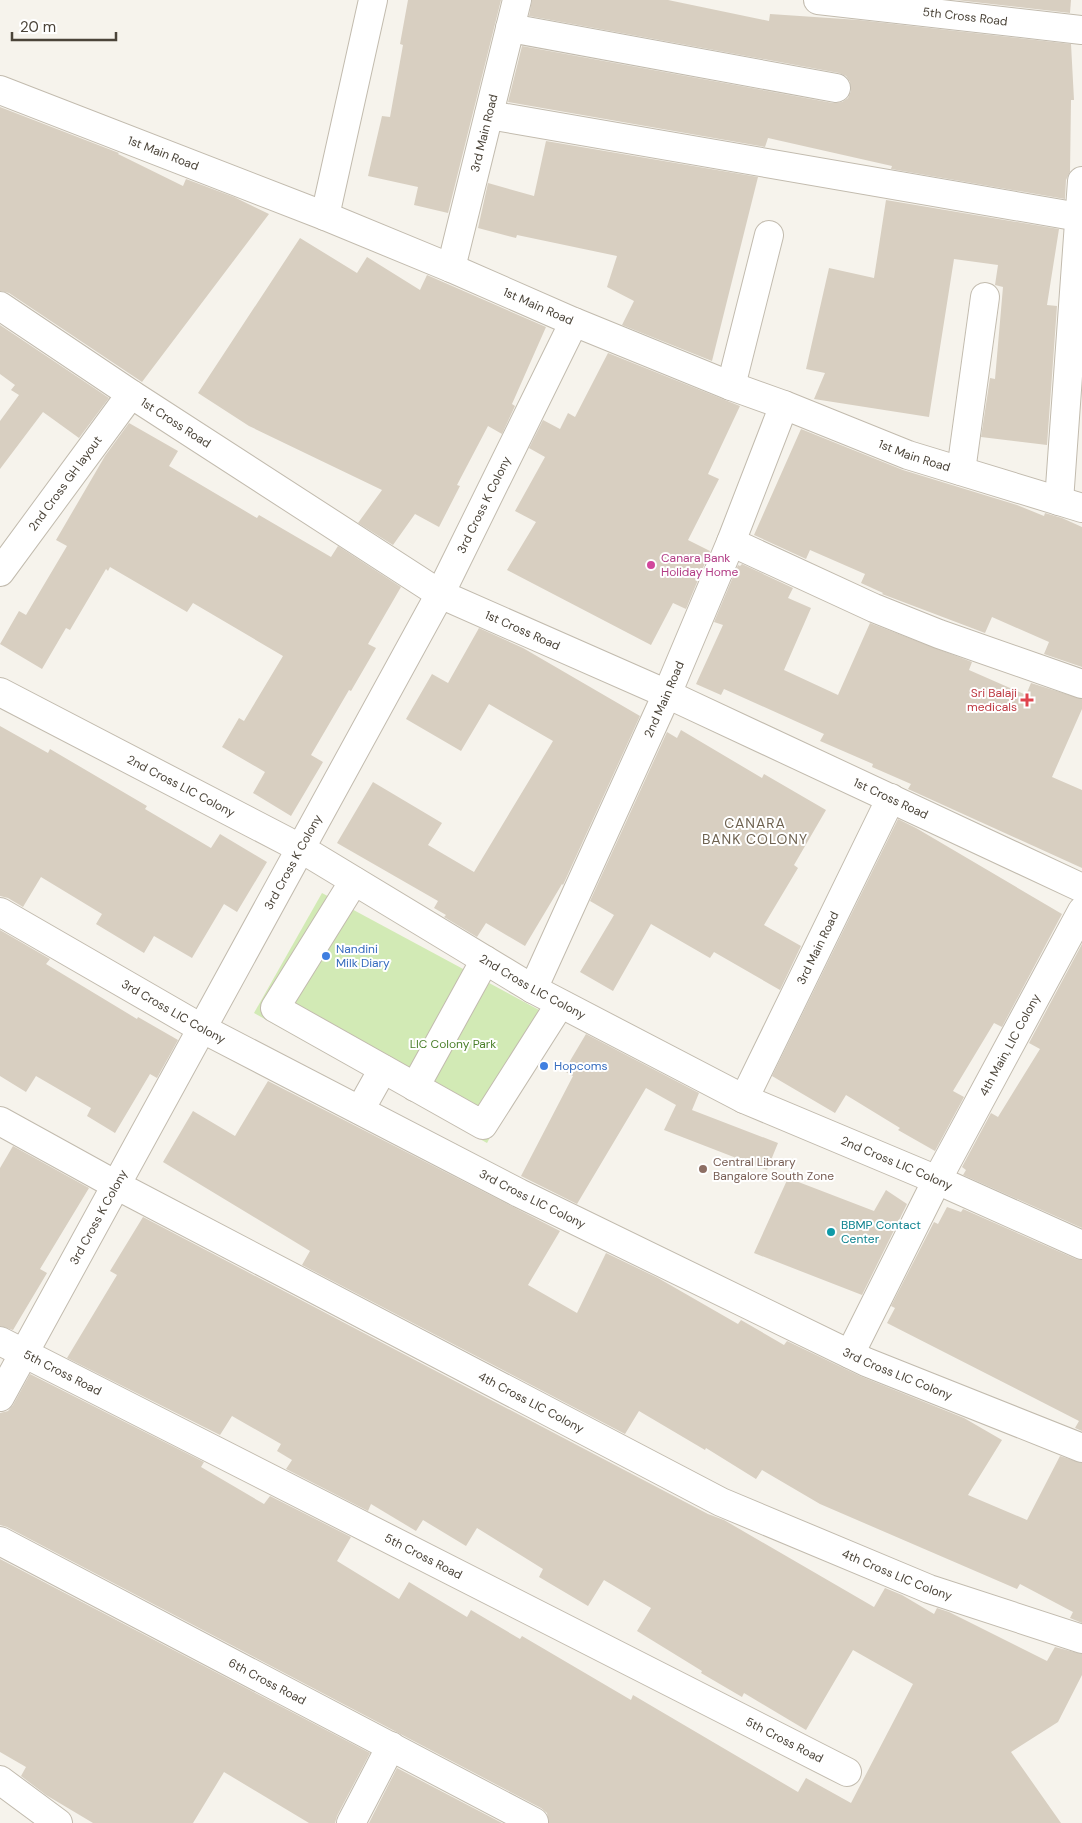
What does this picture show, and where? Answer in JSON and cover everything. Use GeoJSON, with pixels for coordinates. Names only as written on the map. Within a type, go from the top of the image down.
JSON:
{"type":"FeatureCollection","features":[{"type":"Feature","properties":{"kind":"street"},"geometry":{"type":"LineString","coordinates":[[325,216],[374,0]]}},
{"type":"Feature","properties":{"kind":"street","name":"3rd Main Road"},"geometry":{"type":"LineString","coordinates":[[451,268],[517,0]]}},
{"type":"Feature","properties":{"kind":"street","name":"5th Cross Road"},"geometry":{"type":"LineString","coordinates":[[818,0],[1082,30]]}},
{"type":"Feature","properties":{"kind":"street"},"geometry":{"type":"LineString","coordinates":[[510,28],[836,88]]}},
{"type":"Feature","properties":{"kind":"street","name":"1st Main Road"},"geometry":{"type":"LineString","coordinates":[[0,90],[325,216],[451,268],[574,322],[908,455],[1071,504]]}},
{"type":"Feature","properties":{"kind":"street"},"geometry":{"type":"LineString","coordinates":[[489,115],[1080,217]]}},
{"type":"Feature","properties":{"kind":"street"},"geometry":{"type":"LineString","coordinates":[[1071,504],[1082,180]]}},
{"type":"Feature","properties":{"kind":"street"},"geometry":{"type":"LineString","coordinates":[[731,386],[770,235]]}},
{"type":"Feature","properties":{"kind":"street"},"geometry":{"type":"LineString","coordinates":[[962,471],[985,297]]}},
{"type":"Feature","properties":{"kind":"street","name":"1st Cross Road"},"geometry":{"type":"LineString","coordinates":[[0,306],[440,594],[667,694],[1082,888]]}},
{"type":"Feature","properties":{"kind":"street","name":"3rd Cross K Colony"},"geometry":{"type":"LineString","coordinates":[[0,1397],[440,594],[574,322]]}},
{"type":"Feature","properties":{"kind":"street","name":"2nd Cross GH layout"},"geometry":{"type":"LineString","coordinates":[[0,572],[132,394]]}},
{"type":"Feature","properties":{"kind":"street","name":"2nd Main Road"},"geometry":{"type":"LineString","coordinates":[[533,990],[667,694],[731,542],[784,405]]}},
{"type":"Feature","properties":{"kind":"street"},"geometry":{"type":"LineString","coordinates":[[731,542],[874,608],[939,634],[1082,684]]}},
{"type":"Feature","properties":{"kind":"street","name":"2nd Cross LIC Colony"},"geometry":{"type":"LineString","coordinates":[[0,692],[300,848],[533,990],[744,1099],[937,1180],[1082,1245]]}},
{"type":"Feature","properties":{"kind":"street","name":"3rd Main Road"},"geometry":{"type":"LineString","coordinates":[[744,1099],[891,798]]}},
{"type":"Feature","properties":{"kind":"street"},"geometry":{"type":"LineString","coordinates":[[354,881],[275,1008],[483,1125],[560,1004]]}},
{"type":"Feature","properties":{"kind":"street","name":"4th Main, LIC Colony"},"geometry":{"type":"LineString","coordinates":[[850,1354],[937,1180],[1082,911]]}},
{"type":"Feature","properties":{"kind":"street","name":"3rd Cross LIC Colony"},"geometry":{"type":"LineString","coordinates":[[0,912],[202,1028],[519,1193],[850,1354],[1082,1448]]}},
{"type":"Feature","properties":{"kind":"street"},"geometry":{"type":"LineString","coordinates":[[415,1087],[485,960]]}},
{"type":"Feature","properties":{"kind":"street"},"geometry":{"type":"LineString","coordinates":[[360,1110],[383,1069]]}},
{"type":"Feature","properties":{"kind":"street","name":"4th Cross LIC Colony"},"geometry":{"type":"LineString","coordinates":[[0,1121],[116,1185],[721,1502],[929,1589],[1082,1639]]}},
{"type":"Feature","properties":{"kind":"street","name":"5th Cross Road"},"geometry":{"type":"LineString","coordinates":[[0,1341],[847,1772]]}},
{"type":"Feature","properties":{"kind":"street","name":"6th Cross Road"},"geometry":{"type":"LineString","coordinates":[[0,1541],[534,1823]]}},
{"type":"Feature","properties":{"kind":"street"},"geometry":{"type":"LineString","coordinates":[[351,1823],[391,1746]]}},
{"type":"Feature","properties":{"kind":"street"},"geometry":{"type":"LineString","coordinates":[[0,1780],[42,1818]]}},
{"type":"Feature","properties":{"kind":"green space","name":"LIC Colony Park"},"geometry":{"type":"Polygon","coordinates":[[[322,893],[554,1018],[487,1143],[254,1013],[322,893]]]}},
{"type":"Feature","properties":{"kind":"building"},"geometry":{"type":"Polygon","coordinates":[[[408,0],[501,0],[448,213],[414,205],[418,187],[368,176],[382,116],[390,117],[403,45],[400,44],[408,0]]]}},
{"type":"Feature","properties":{"kind":"building"},"geometry":{"type":"Polygon","coordinates":[[[532,0],[668,0],[769,21],[770,14],[859,20],[1071,44],[1074,100],[1071,100],[1070,172],[1066,180],[1065,199],[891,169],[892,166],[768,138],[765,147],[508,102],[522,46],[833,103],[842,102],[848,98],[851,91],[850,82],[846,76],[839,73],[529,16],[532,0]]]}},
{"type":"Feature","properties":{"kind":"building"},"geometry":{"type":"Polygon","coordinates":[[[956,0],[1071,0],[1070,13],[956,0]]]}},
{"type":"Feature","properties":{"kind":"building"},"geometry":{"type":"Polygon","coordinates":[[[0,107],[119,153],[183,186],[186,179],[234,197],[269,214],[142,382],[9,293],[0,291],[0,107]]]}},
{"type":"Feature","properties":{"kind":"building"},"geometry":{"type":"Polygon","coordinates":[[[546,141],[758,177],[712,361],[622,325],[634,301],[607,287],[617,256],[517,235],[516,238],[478,228],[488,183],[534,196],[546,141]]]}},
{"type":"Feature","properties":{"kind":"building"},"geometry":{"type":"Polygon","coordinates":[[[886,200],[1059,229],[1047,305],[1057,306],[1047,445],[981,437],[990,378],[995,379],[1003,287],[995,285],[998,265],[954,259],[929,417],[814,399],[825,373],[806,369],[829,268],[874,278],[886,200]]]}},
{"type":"Feature","properties":{"kind":"building"},"geometry":{"type":"Polygon","coordinates":[[[300,238],[357,273],[367,257],[420,290],[427,275],[546,327],[512,404],[515,406],[502,434],[488,426],[457,485],[460,486],[439,527],[415,514],[393,545],[358,523],[382,490],[249,426],[198,393],[300,238]]]}},
{"type":"Feature","properties":{"kind":"building"},"geometry":{"type":"Polygon","coordinates":[[[0,325],[109,398],[79,438],[43,412],[0,469],[0,421],[19,395],[11,390],[15,385],[0,374],[0,325]]]}},
{"type":"Feature","properties":{"kind":"building"},"geometry":{"type":"Polygon","coordinates":[[[608,353],[740,406],[708,474],[719,479],[688,540],[710,551],[686,609],[673,603],[651,645],[507,570],[536,522],[515,511],[545,457],[529,448],[543,420],[560,429],[568,413],[575,417],[608,353]]]}},
{"type":"Feature","properties":{"kind":"building"},"geometry":{"type":"Polygon","coordinates":[[[129,423],[178,451],[169,466],[257,518],[259,515],[331,557],[338,546],[401,587],[368,644],[376,648],[311,755],[323,762],[291,816],[253,793],[265,772],[222,747],[239,718],[244,721],[283,656],[193,603],[187,612],[110,567],[108,571],[106,569],[70,630],[66,628],[42,669],[0,644],[19,611],[26,615],[67,546],[56,540],[105,456],[129,423]]]}},
{"type":"Feature","properties":{"kind":"building"},"geometry":{"type":"Polygon","coordinates":[[[801,429],[903,470],[1017,505],[1044,516],[1045,513],[1062,518],[1082,527],[1082,667],[1044,654],[1049,642],[992,617],[985,633],[882,594],[861,583],[865,574],[810,550],[806,559],[754,535],[801,429]]]}},
{"type":"Feature","properties":{"kind":"building"},"geometry":{"type":"Polygon","coordinates":[[[742,564],[793,588],[788,598],[811,608],[784,670],[838,695],[870,623],[972,662],[969,670],[1026,695],[1031,683],[1082,699],[1082,709],[1052,777],[1082,790],[1082,868],[908,789],[911,784],[872,767],[873,764],[820,741],[824,734],[724,689],[721,695],[696,684],[723,625],[714,622],[738,565],[742,564]]]}},
{"type":"Feature","properties":{"kind":"building"},"geometry":{"type":"Polygon","coordinates":[[[479,628],[523,648],[640,716],[563,885],[525,946],[486,923],[477,937],[444,917],[446,915],[434,908],[438,901],[337,843],[373,782],[442,823],[428,845],[474,872],[553,741],[489,704],[461,751],[406,719],[432,674],[448,683],[479,628]]]}},
{"type":"Feature","properties":{"kind":"building"},"geometry":{"type":"Polygon","coordinates":[[[0,726],[48,753],[50,749],[147,806],[145,809],[211,848],[220,834],[267,862],[237,912],[224,904],[192,958],[154,936],[144,953],[96,924],[102,914],[41,877],[23,907],[8,898],[0,896],[0,726]]]}},
{"type":"Feature","properties":{"kind":"building"},"geometry":{"type":"Polygon","coordinates":[[[681,730],[762,778],[764,774],[826,810],[794,865],[798,868],[764,925],[801,946],[780,990],[714,952],[710,958],[651,924],[613,991],[580,972],[614,915],[590,901],[667,732],[677,738],[681,730]]]}},
{"type":"Feature","properties":{"kind":"building"},"geometry":{"type":"Polygon","coordinates":[[[898,819],[1062,914],[1002,1027],[994,1023],[953,1091],[964,1097],[935,1151],[898,1130],[900,1128],[846,1095],[835,1113],[772,1076],[898,819]]]}},
{"type":"Feature","properties":{"kind":"building"},"geometry":{"type":"Polygon","coordinates":[[[0,930],[50,959],[46,964],[137,1019],[138,1017],[178,1040],[157,1078],[150,1074],[115,1133],[87,1116],[91,1108],[36,1076],[26,1092],[0,1076],[0,930]]]}},
{"type":"Feature","properties":{"kind":"building"},"geometry":{"type":"Polygon","coordinates":[[[1082,944],[1082,1228],[963,1175],[966,1170],[962,1167],[991,1113],[998,1117],[1040,1049],[1029,1043],[1082,944]]]}},
{"type":"Feature","properties":{"kind":"building"},"geometry":{"type":"Polygon","coordinates":[[[586,1034],[699,1093],[692,1110],[778,1143],[767,1170],[664,1130],[676,1105],[646,1088],[577,1204],[521,1176],[573,1076],[564,1071],[586,1034]]]}},
{"type":"Feature","properties":{"kind":"building"},"geometry":{"type":"Polygon","coordinates":[[[268,1081],[560,1231],[528,1285],[577,1313],[606,1253],[658,1278],[738,1324],[741,1320],[784,1345],[787,1341],[860,1376],[964,1418],[1002,1440],[968,1495],[1027,1520],[1060,1456],[1082,1463],[1082,1623],[1070,1618],[1073,1612],[1020,1584],[1017,1589],[820,1504],[762,1470],[756,1479],[706,1448],[705,1450],[639,1411],[625,1434],[302,1265],[310,1251],[163,1162],[193,1111],[235,1136],[268,1081]]]}},
{"type":"Feature","properties":{"kind":"building"},"geometry":{"type":"Polygon","coordinates":[[[13,1146],[89,1188],[40,1269],[47,1273],[13,1330],[0,1326],[0,1168],[13,1146]]]}},
{"type":"Feature","properties":{"kind":"building","name":"BBMP Contact Center"},"geometry":{"type":"Polygon","coordinates":[[[788,1178],[874,1211],[886,1190],[907,1204],[862,1295],[754,1253],[788,1178]]]}},
{"type":"Feature","properties":{"kind":"building"},"geometry":{"type":"Polygon","coordinates":[[[947,1207],[961,1212],[963,1209],[1082,1260],[1082,1431],[1075,1428],[1079,1421],[887,1323],[895,1308],[891,1306],[934,1222],[938,1224],[947,1207]]]}},
{"type":"Feature","properties":{"kind":"building"},"geometry":{"type":"Polygon","coordinates":[[[143,1217],[708,1514],[724,1520],[874,1607],[885,1588],[902,1595],[934,1614],[937,1608],[949,1612],[1047,1661],[1055,1647],[1082,1654],[1082,1675],[1058,1722],[1011,1752],[1061,1823],[549,1823],[547,1813],[541,1808],[0,1525],[0,1413],[8,1411],[13,1405],[30,1374],[204,1462],[201,1467],[264,1504],[270,1496],[351,1537],[337,1561],[399,1599],[409,1582],[467,1617],[471,1610],[520,1639],[522,1636],[631,1700],[633,1695],[798,1792],[806,1778],[851,1803],[913,1684],[853,1650],[806,1730],[744,1693],[742,1697],[701,1673],[702,1671],[637,1631],[651,1608],[604,1580],[588,1606],[539,1577],[543,1569],[477,1528],[466,1546],[423,1520],[416,1531],[371,1504],[368,1511],[286,1469],[292,1460],[277,1451],[281,1444],[232,1416],[220,1435],[67,1358],[117,1275],[110,1271],[143,1217]]]}},
{"type":"Feature","properties":{"kind":"building"},"geometry":{"type":"Polygon","coordinates":[[[0,1559],[370,1753],[335,1823],[309,1823],[224,1772],[193,1823],[93,1823],[46,1795],[21,1776],[26,1767],[0,1752],[0,1559]]]}},
{"type":"Feature","properties":{"kind":"building"},"geometry":{"type":"Polygon","coordinates":[[[397,1768],[502,1823],[369,1823],[397,1768]]]}},
{"type":"Feature","properties":{"kind":"place","name":"Canara Bank Holiday Home"},"geometry":{"type":"Point","coordinates":[651,565]}},
{"type":"Feature","properties":{"kind":"place","name":"Sri Balaji medicals"},"geometry":{"type":"Point","coordinates":[1027,700]}},
{"type":"Feature","properties":{"kind":"place","name":"Nandini Milk Diary"},"geometry":{"type":"Point","coordinates":[326,956]}},
{"type":"Feature","properties":{"kind":"place","name":"Hopcoms"},"geometry":{"type":"Point","coordinates":[544,1066]}},
{"type":"Feature","properties":{"kind":"place","name":"Central Library Bangalore South Zone"},"geometry":{"type":"Point","coordinates":[703,1169]}},
{"type":"Feature","properties":{"kind":"place","name":"BBMP Contact Center"},"geometry":{"type":"Point","coordinates":[831,1232]}},
{"type":"Feature","properties":{"kind":"district","name":"CANARA BANK COLONY"},"geometry":{"type":"Point","coordinates":[755,832]}}]}
